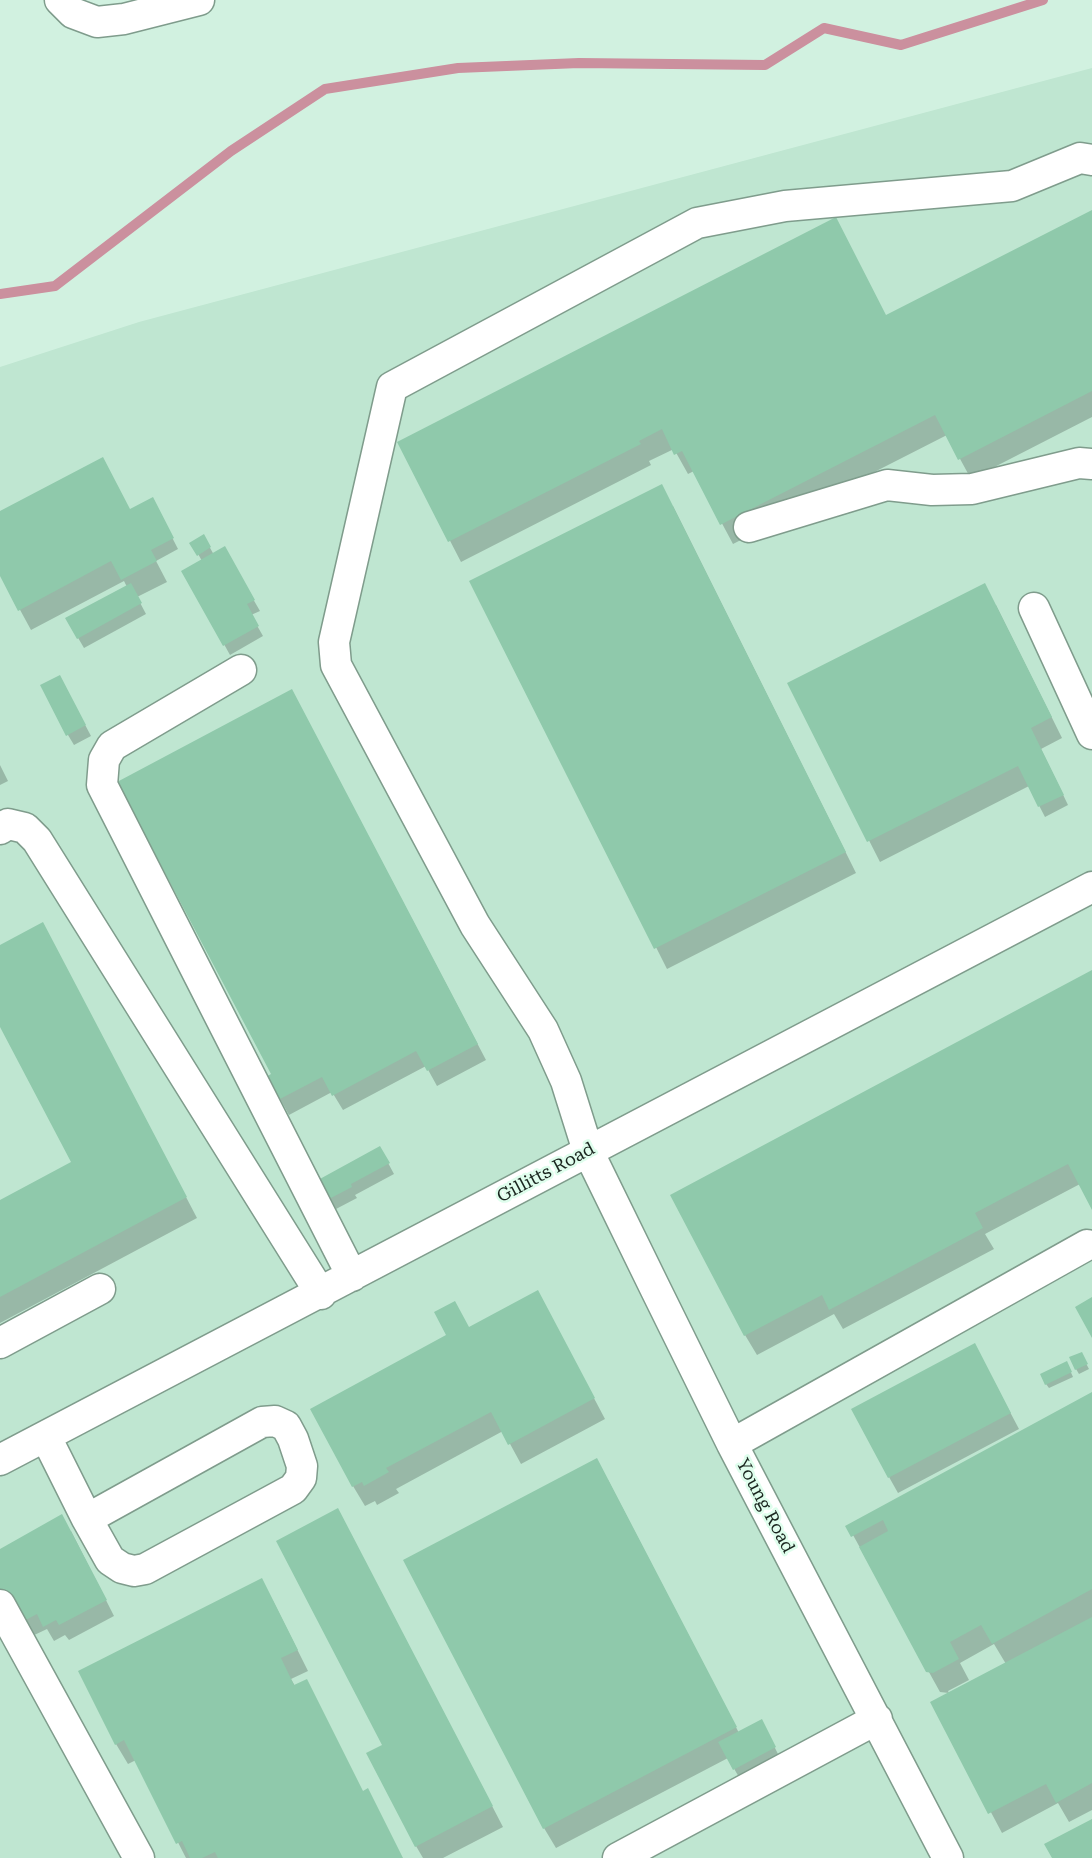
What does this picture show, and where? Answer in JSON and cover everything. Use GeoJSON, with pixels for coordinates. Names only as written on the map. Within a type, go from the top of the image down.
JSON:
{"type":"FeatureCollection","features":[{"type":"Feature","properties":{"kind":"lane"},"geometry":{"type":"LineString","coordinates":[[60,0],[72,13],[97,22],[124,19],[199,0]]}},
{"type":"Feature","properties":{"kind":"lane","name":"Young Road"},"geometry":{"type":"LineString","coordinates":[[948,1858],[732,1444],[588,1151],[566,1081],[542,1030],[475,925],[336,665],[334,642],[392,387],[697,223],[785,206],[1012,186],[1080,158],[1092,160]]}},
{"type":"Feature","properties":{"kind":"lane"},"geometry":{"type":"LineString","coordinates":[[749,527],[887,485],[932,490],[972,489],[1079,463],[1092,464]]}},
{"type":"Feature","properties":{"kind":"lane"},"geometry":{"type":"LineString","coordinates":[[1034,608],[1092,734]]}},
{"type":"Feature","properties":{"kind":"lane"},"geometry":{"type":"LineString","coordinates":[[241,670],[112,746],[103,760],[102,785],[352,1276]]}},
{"type":"Feature","properties":{"kind":"lane"},"geometry":{"type":"LineString","coordinates":[[0,829],[8,824],[25,828],[37,839],[321,1293]]}},
{"type":"Feature","properties":{"kind":"lane","name":"Gillitts Road"},"geometry":{"type":"LineString","coordinates":[[0,1460],[1092,887]]}},
{"type":"Feature","properties":{"kind":"lane"},"geometry":{"type":"LineString","coordinates":[[732,1444],[1087,1245]]}},
{"type":"Feature","properties":{"kind":"lane"},"geometry":{"type":"LineString","coordinates":[[0,1343],[100,1289]]}},
{"type":"Feature","properties":{"kind":"lane"},"geometry":{"type":"LineString","coordinates":[[46,1437],[87,1519],[110,1560],[122,1568],[134,1571],[145,1569],[293,1489],[301,1478],[302,1466],[286,1426],[275,1421],[262,1422],[87,1519]]}},
{"type":"Feature","properties":{"kind":"lane"},"geometry":{"type":"LineString","coordinates":[[0,1605],[139,1858]]}},
{"type":"Feature","properties":{"kind":"lane"},"geometry":{"type":"LineString","coordinates":[[618,1858],[877,1720]]}},
{"type":"Feature","properties":{"kind":"shaded area"},"geometry":{"type":"Polygon","coordinates":[[[1092,68],[1092,1858],[0,1858],[0,367],[139,322],[1092,68]]]}},
{"type":"Feature","properties":{"kind":"building"},"geometry":{"type":"Polygon","coordinates":[[[1092,210],[1092,391],[958,460],[935,415],[720,525],[682,451],[674,455],[662,429],[639,441],[641,444],[448,542],[397,442],[836,217],[886,315],[1092,210]]]}},
{"type":"Feature","properties":{"kind":"building"},"geometry":{"type":"Polygon","coordinates":[[[103,457],[130,509],[153,497],[174,538],[151,550],[157,561],[121,580],[111,561],[18,611],[0,576],[0,511],[103,457]]]}},
{"type":"Feature","properties":{"kind":"building"},"geometry":{"type":"Polygon","coordinates":[[[662,484],[846,852],[654,949],[469,581],[662,484]]]}},
{"type":"Feature","properties":{"kind":"building"},"geometry":{"type":"Polygon","coordinates":[[[204,534],[211,547],[197,556],[189,543],[204,534]]]}},
{"type":"Feature","properties":{"kind":"building"},"geometry":{"type":"Polygon","coordinates":[[[225,546],[255,600],[247,604],[259,626],[223,646],[181,571],[225,546]]]}},
{"type":"Feature","properties":{"kind":"building"},"geometry":{"type":"Polygon","coordinates":[[[131,583],[142,603],[77,639],[65,618],[131,583]]]}},
{"type":"Feature","properties":{"kind":"building"},"geometry":{"type":"Polygon","coordinates":[[[985,583],[1052,717],[1031,728],[1064,795],[1038,807],[1018,766],[867,842],[787,683],[985,583]]]}},
{"type":"Feature","properties":{"kind":"building"},"geometry":{"type":"Polygon","coordinates":[[[60,675],[86,725],[66,736],[40,685],[60,675]]]}},
{"type":"Feature","properties":{"kind":"building"},"geometry":{"type":"Polygon","coordinates":[[[292,689],[478,1044],[427,1071],[416,1051],[332,1096],[322,1077],[278,1100],[266,1077],[271,1074],[117,782],[292,689]]]}},
{"type":"Feature","properties":{"kind":"building"},"geometry":{"type":"Polygon","coordinates":[[[43,922],[187,1197],[0,1297],[0,1200],[71,1162],[0,1027],[0,945],[43,922]]]}},
{"type":"Feature","properties":{"kind":"building"},"geometry":{"type":"Polygon","coordinates":[[[1092,970],[1092,1210],[1068,1164],[975,1213],[983,1228],[829,1310],[822,1295],[744,1336],[670,1195],[1092,970]]]}},
{"type":"Feature","properties":{"kind":"building"},"geometry":{"type":"Polygon","coordinates":[[[380,1146],[390,1163],[329,1199],[318,1180],[380,1146]]]}},
{"type":"Feature","properties":{"kind":"building"},"geometry":{"type":"Polygon","coordinates":[[[538,1290],[595,1398],[508,1445],[491,1412],[386,1468],[389,1472],[364,1486],[362,1482],[352,1487],[310,1409],[446,1335],[434,1312],[455,1301],[469,1327],[538,1290]]]}},
{"type":"Feature","properties":{"kind":"building"},"geometry":{"type":"Polygon","coordinates":[[[1092,1297],[1092,1338],[1075,1307],[1092,1297]]]}},
{"type":"Feature","properties":{"kind":"building"},"geometry":{"type":"Polygon","coordinates":[[[975,1343],[1011,1413],[888,1478],[851,1409],[975,1343]]]}},
{"type":"Feature","properties":{"kind":"building"},"geometry":{"type":"Polygon","coordinates":[[[1082,1352],[1088,1364],[1075,1370],[1069,1357],[1082,1352]]]}},
{"type":"Feature","properties":{"kind":"building"},"geometry":{"type":"Polygon","coordinates":[[[1067,1361],[1072,1372],[1045,1385],[1040,1374],[1067,1361]]]}},
{"type":"Feature","properties":{"kind":"building"},"geometry":{"type":"Polygon","coordinates":[[[1092,1392],[1092,1589],[992,1644],[981,1625],[950,1642],[959,1659],[933,1673],[926,1672],[859,1547],[888,1531],[883,1520],[851,1537],[845,1526],[1092,1392]]]}},
{"type":"Feature","properties":{"kind":"building"},"geometry":{"type":"Polygon","coordinates":[[[597,1458],[737,1727],[543,1829],[403,1560],[597,1458]]]}},
{"type":"Feature","properties":{"kind":"building"},"geometry":{"type":"Polygon","coordinates":[[[338,1508],[493,1806],[415,1847],[366,1753],[382,1745],[276,1541],[338,1508]]]}},
{"type":"Feature","properties":{"kind":"building"},"geometry":{"type":"Polygon","coordinates":[[[62,1514],[107,1600],[59,1625],[56,1620],[43,1627],[37,1614],[18,1624],[0,1590],[0,1549],[62,1514]]]}},
{"type":"Feature","properties":{"kind":"building"},"geometry":{"type":"Polygon","coordinates":[[[262,1578],[298,1650],[281,1658],[294,1685],[307,1679],[363,1791],[368,1788],[403,1858],[218,1858],[215,1852],[202,1858],[190,1858],[182,1841],[176,1844],[124,1740],[115,1745],[78,1671],[262,1578]]]}},
{"type":"Feature","properties":{"kind":"building"},"geometry":{"type":"Polygon","coordinates":[[[1092,1617],[1092,1783],[1056,1803],[1046,1784],[988,1814],[930,1702],[1092,1617]]]}},
{"type":"Feature","properties":{"kind":"building"},"geometry":{"type":"Polygon","coordinates":[[[762,1719],[776,1747],[733,1770],[718,1742],[762,1719]]]}},
{"type":"Feature","properties":{"kind":"building"},"geometry":{"type":"Polygon","coordinates":[[[1092,1819],[1092,1858],[1052,1858],[1044,1844],[1092,1819]]]}},
{"type":"Feature","properties":{"kind":"waterway"},"geometry":{"type":"LineString","coordinates":[[0,294],[55,286],[231,151],[325,89],[458,68],[579,63],[765,65],[824,28],[901,45],[1043,0]]}}]}
